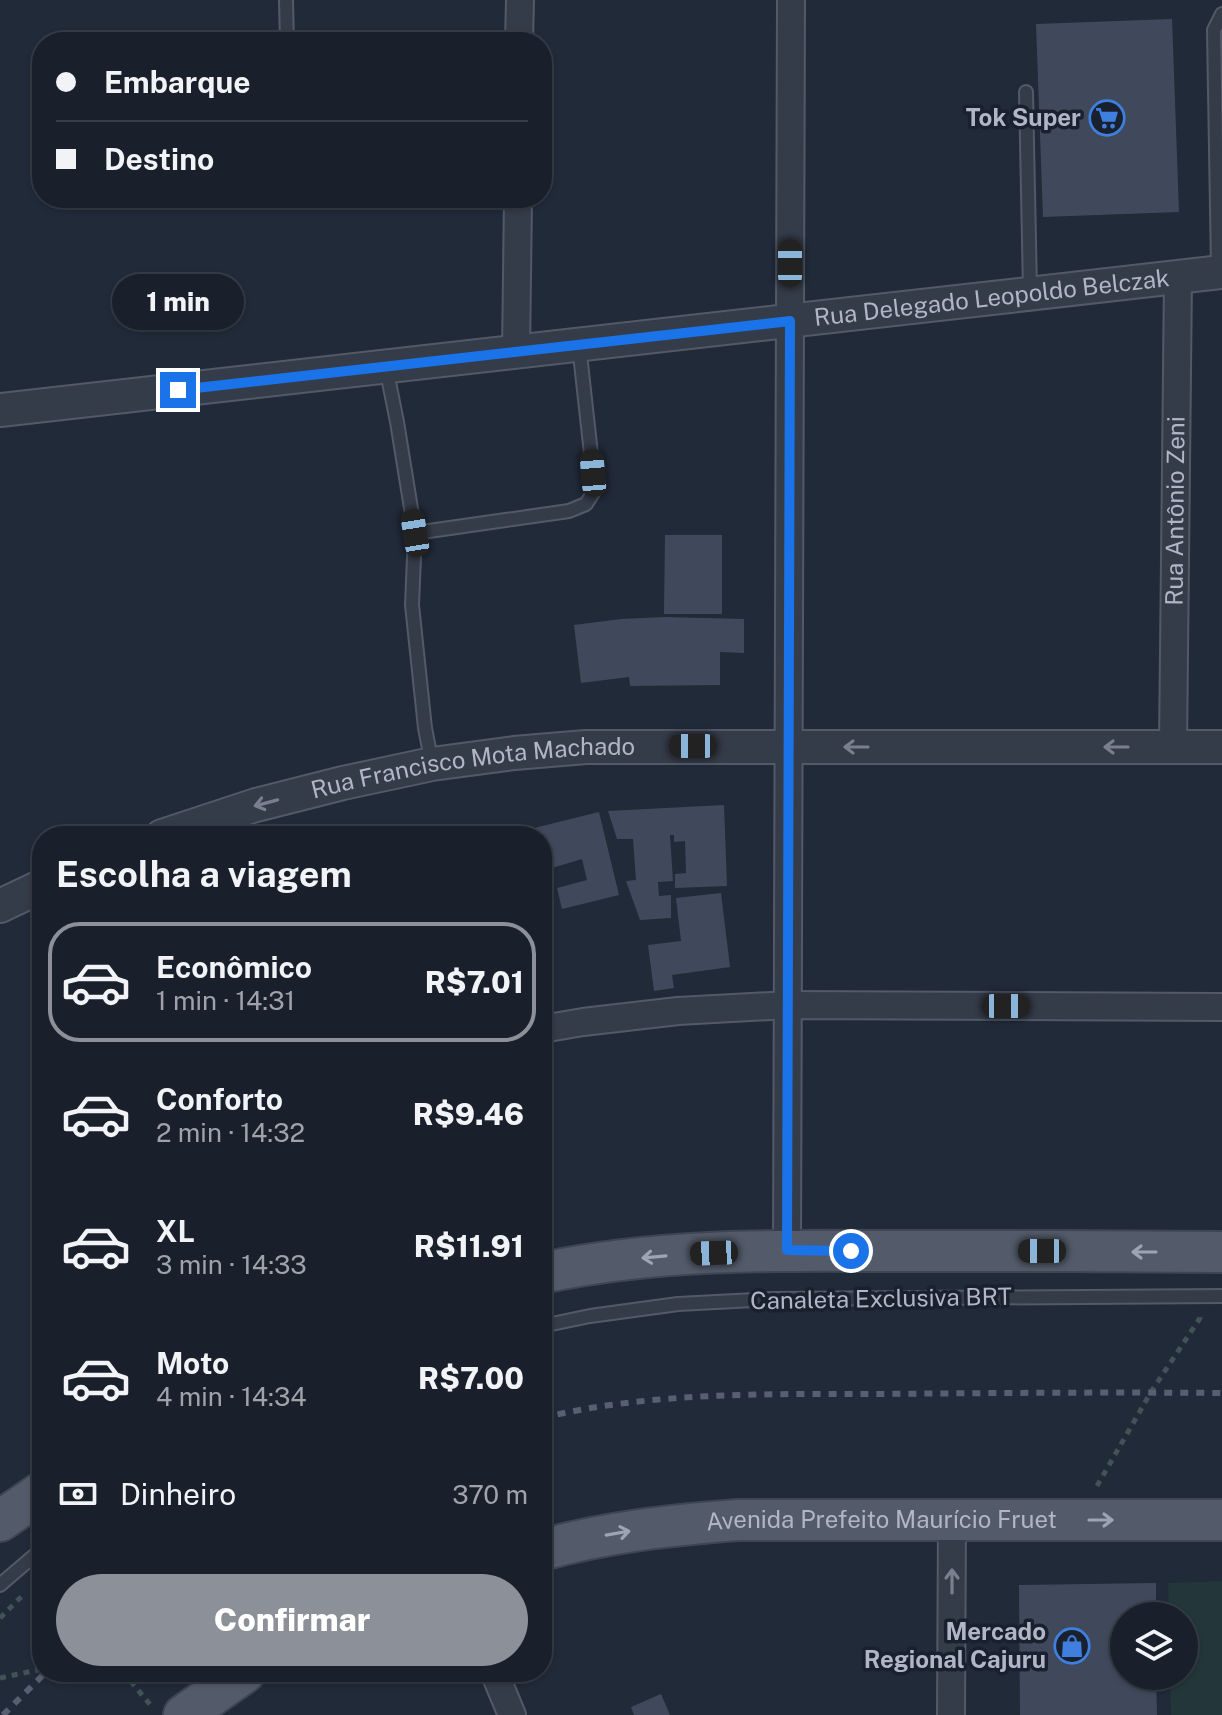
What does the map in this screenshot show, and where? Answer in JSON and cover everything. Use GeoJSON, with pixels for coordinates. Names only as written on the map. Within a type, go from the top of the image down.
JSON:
{"type":"FeatureCollection","features":[{"type":"Feature","properties":{"kind":"main road"},"geometry":{"type":"LineString","coordinates":[[552,1271],[628,1259],[787,1250],[1222,1252]]}},
{"type":"Feature","properties":{"kind":"main road"},"geometry":{"type":"LineString","coordinates":[[0,1519],[32,1498]]}},
{"type":"Feature","properties":{"kind":"main road","name":"Avenida Prefeito Maurício Fruet"},"geometry":{"type":"LineString","coordinates":[[552,1548],[624,1532],[723,1521],[1222,1520]]}},
{"type":"Feature","properties":{"kind":"main road"},"geometry":{"type":"LineString","coordinates":[[184,1715],[231,1682]]}},
{"type":"Feature","properties":{"kind":"street"},"geometry":{"type":"LineString","coordinates":[[519,32],[520,0]]}},
{"type":"Feature","properties":{"kind":"street"},"geometry":{"type":"LineString","coordinates":[[787,1250],[791,0]]}},
{"type":"Feature","properties":{"kind":"street"},"geometry":{"type":"LineString","coordinates":[[516,352],[518,208]]}},
{"type":"Feature","properties":{"kind":"street","name":"Rua Delegado Leopoldo Belczak"},"geometry":{"type":"LineString","coordinates":[[0,410],[1220,272]]}},
{"type":"Feature","properties":{"kind":"street","name":"Rua Antônio Zeni"},"geometry":{"type":"LineString","coordinates":[[1173,747],[1178,277]]}},
{"type":"Feature","properties":{"kind":"street","name":"Rua Francisco Mota Machado"},"geometry":{"type":"LineString","coordinates":[[192,826],[256,805],[432,764],[586,747],[1222,747]]}},
{"type":"Feature","properties":{"kind":"street"},"geometry":{"type":"LineString","coordinates":[[0,906],[32,891]]}},
{"type":"Feature","properties":{"kind":"street"},"geometry":{"type":"LineString","coordinates":[[552,1027],[678,1011],[789,1005],[1222,1007]]}},
{"type":"Feature","properties":{"kind":"street"},"geometry":{"type":"LineString","coordinates":[[951,1715],[952,1520]]}},
{"type":"Feature","properties":{"kind":"street"},"geometry":{"type":"LineString","coordinates":[[498,1682],[512,1715]]}},
{"type":"Feature","properties":{"kind":"lane"},"geometry":{"type":"LineString","coordinates":[[286,0],[287,32]]}},
{"type":"Feature","properties":{"kind":"lane"},"geometry":{"type":"LineString","coordinates":[[1220,272],[1214,30],[1222,14]]}},
{"type":"Feature","properties":{"kind":"lane"},"geometry":{"type":"LineString","coordinates":[[1026,92],[1030,294]]}},
{"type":"Feature","properties":{"kind":"lane"},"geometry":{"type":"LineString","coordinates":[[415,533],[569,511],[586,504],[595,490],[579,345]]}},
{"type":"Feature","properties":{"kind":"lane"},"geometry":{"type":"LineString","coordinates":[[386,367],[415,533],[412,605],[425,728],[432,764]]}},
{"type":"Feature","properties":{"kind":"lane","name":"Canaleta Exclusiva BRT"},"geometry":{"type":"LineString","coordinates":[[552,1324],[678,1304],[773,1299],[1222,1296]]}},
{"type":"Feature","properties":{"kind":"lane"},"geometry":{"type":"LineString","coordinates":[[0,1585],[32,1558]]}},
{"type":"Feature","properties":{"kind":"path"},"geometry":{"type":"LineString","coordinates":[[1094,1520],[1095,1490],[1151,1392],[1200,1318],[1201,1295]]}},
{"type":"Feature","properties":{"kind":"path"},"geometry":{"type":"LineString","coordinates":[[0,1678],[32,1671]]}},
{"type":"Feature","properties":{"kind":"path"},"geometry":{"type":"LineString","coordinates":[[131,1682],[159,1715]]}},
{"type":"Feature","properties":{"kind":"green space"},"geometry":{"type":"Polygon","coordinates":[[[1222,1581],[1222,1715],[1171,1715],[1170,1690],[1198,1690],[1198,1602],[1169,1602],[1168,1583],[1222,1581]]]}},
{"type":"Feature","properties":{"kind":"building","name":"Tok Super"},"geometry":{"type":"Polygon","coordinates":[[[1172,19],[1179,212],[1043,217],[1036,24],[1172,19]]]}},
{"type":"Feature","properties":{"kind":"building"},"geometry":{"type":"Polygon","coordinates":[[[665,535],[722,535],[722,614],[664,614],[665,535]]]}},
{"type":"Feature","properties":{"kind":"building"},"geometry":{"type":"Polygon","coordinates":[[[665,617],[744,619],[744,653],[720,652],[720,685],[630,686],[629,677],[581,683],[574,625],[665,617]]]}},
{"type":"Feature","properties":{"kind":"building"},"geometry":{"type":"Polygon","coordinates":[[[724,805],[727,886],[675,888],[675,874],[686,873],[685,841],[674,842],[674,835],[670,835],[673,881],[658,882],[659,896],[671,895],[671,918],[640,920],[626,881],[636,880],[633,839],[617,839],[608,811],[724,805]]]}},
{"type":"Feature","properties":{"kind":"building"},"geometry":{"type":"Polygon","coordinates":[[[599,812],[619,895],[562,909],[557,888],[587,880],[582,859],[552,868],[552,826],[542,826],[599,812]]]}},
{"type":"Feature","properties":{"kind":"building"},"geometry":{"type":"Polygon","coordinates":[[[721,893],[730,967],[672,975],[674,988],[654,991],[648,945],[681,941],[676,898],[721,893]]]}},
{"type":"Feature","properties":{"kind":"building","name":"Mercado Regional Cajuru"},"geometry":{"type":"Polygon","coordinates":[[[1156,1583],[1156,1602],[1110,1602],[1110,1690],[1156,1690],[1157,1715],[1020,1715],[1019,1585],[1156,1583]]]}},
{"type":"Feature","properties":{"kind":"building"},"geometry":{"type":"Polygon","coordinates":[[[661,1694],[670,1715],[634,1715],[631,1707],[661,1694]]]}},
{"type":"Feature","properties":{"kind":"railway"},"geometry":{"type":"LineString","coordinates":[[552,1416],[623,1403],[707,1396],[1222,1393]]}},
{"type":"Feature","properties":{"kind":"railway"},"geometry":{"type":"LineString","coordinates":[[3,1715],[36,1682]]}},
{"type":"Feature","properties":{"kind":"place","name":"Tok Super"},"geometry":{"type":"Point","coordinates":[1107,118]}},
{"type":"Feature","properties":{"kind":"place","name":"Mercado Regional Cajuru"},"geometry":{"type":"Point","coordinates":[1072,1646]}},
{"type":"Feature","properties":{"kind":"route"},"geometry":{"type":"LineString","coordinates":[[178,390],[790,321],[787,1250],[851,1251]]}}]}
